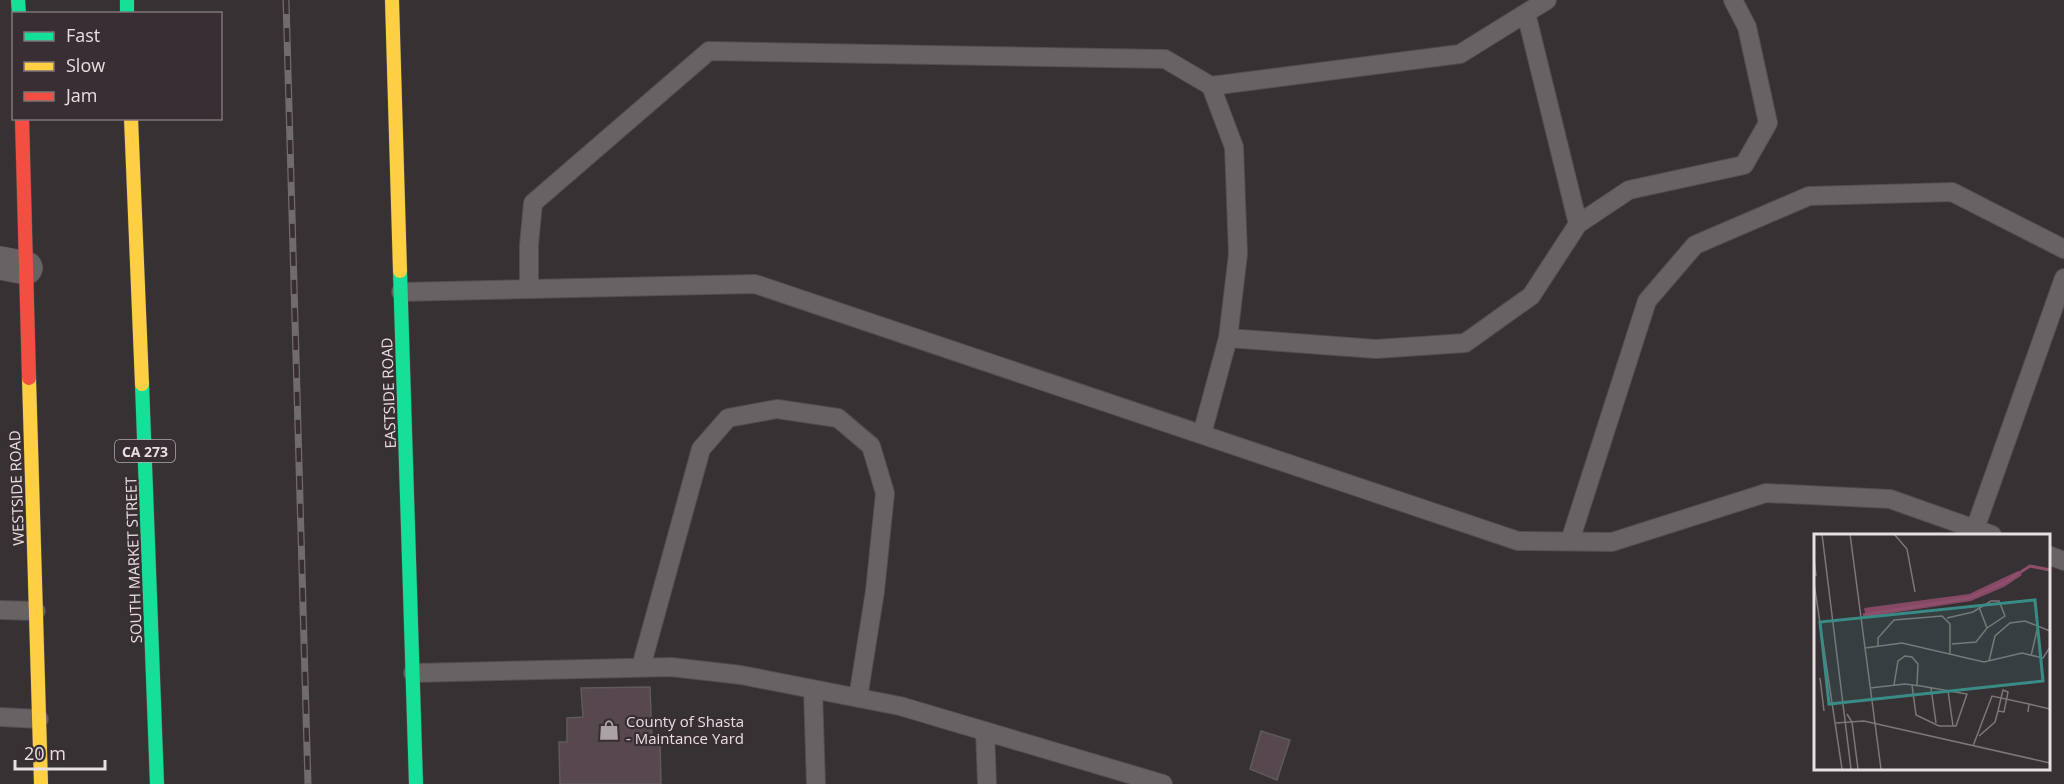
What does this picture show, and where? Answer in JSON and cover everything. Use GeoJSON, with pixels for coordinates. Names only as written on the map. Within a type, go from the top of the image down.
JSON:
{"type":"FeatureCollection","features":[{"type":"Feature","properties":{"kind":"street","name":"EASTSIDE ROAD"},"geometry":{"type":"LineString","coordinates":[[393,6],[416,784]]}},
{"type":"Feature","properties":{"kind":"street","name":"WESTSIDE ROAD"},"geometry":{"type":"LineString","coordinates":[[22,120],[13,266],[36,611],[41,784]]}},
{"type":"Feature","properties":{"kind":"street","name":"SOUTH MARKET STREET"},"geometry":{"type":"LineString","coordinates":[[131,120],[153,634],[157,784]]}},
{"type":"Feature","properties":{"kind":"lane"},"geometry":{"type":"LineString","coordinates":[[529,289],[529,245],[533,203],[709,51],[1165,59],[1211,86],[1460,54],[1547,0]]}},
{"type":"Feature","properties":{"kind":"lane"},"geometry":{"type":"LineString","coordinates":[[1228,338],[1376,349],[1465,343],[1531,296],[1578,224],[1629,190],[1744,165],[1768,123],[1747,27],[1732,0]]}},
{"type":"Feature","properties":{"kind":"lane"},"geometry":{"type":"LineString","coordinates":[[1526,13],[1578,224]]}},
{"type":"Feature","properties":{"kind":"lane"},"geometry":{"type":"LineString","coordinates":[[1202,434],[1228,338],[1238,254],[1234,147],[1211,86]]}},
{"type":"Feature","properties":{"kind":"lane"},"geometry":{"type":"LineString","coordinates":[[1570,541],[1647,301],[1695,245],[1809,196],[1952,192],[2064,249]]}},
{"type":"Feature","properties":{"kind":"lane"},"geometry":{"type":"LineString","coordinates":[[401,292],[755,284],[1518,541],[1612,542],[1766,494],[1890,499],[1983,532],[2064,278]]}},
{"type":"Feature","properties":{"kind":"lane"},"geometry":{"type":"LineString","coordinates":[[641,667],[701,449],[728,418],[777,409],[838,418],[871,446],[885,493],[875,591],[858,698]]}},
{"type":"Feature","properties":{"kind":"lane"},"geometry":{"type":"LineString","coordinates":[[2049,555],[2064,561]]}},
{"type":"Feature","properties":{"kind":"lane"},"geometry":{"type":"LineString","coordinates":[[0,610],[36,611]]}},
{"type":"Feature","properties":{"kind":"lane"},"geometry":{"type":"LineString","coordinates":[[413,673],[671,667],[741,675],[900,706],[1154,783]]}},
{"type":"Feature","properties":{"kind":"lane"},"geometry":{"type":"LineString","coordinates":[[813,690],[816,784]]}},
{"type":"Feature","properties":{"kind":"lane"},"geometry":{"type":"LineString","coordinates":[[0,717],[39,719]]}},
{"type":"Feature","properties":{"kind":"lane"},"geometry":{"type":"LineString","coordinates":[[985,731],[987,784]]}},
{"type":"Feature","properties":{"kind":"building","name":"County of Shasta - Maintance Yard"},"geometry":{"type":"Polygon","coordinates":[[[650,687],[652,742],[660,742],[661,784],[560,784],[559,742],[567,742],[567,718],[583,717],[581,688],[650,687]]]}},
{"type":"Feature","properties":{"kind":"building"},"geometry":{"type":"Polygon","coordinates":[[[1261,731],[1290,740],[1277,780],[1250,769],[1261,731]]]}},
{"type":"Feature","properties":{"kind":"railway"},"geometry":{"type":"LineString","coordinates":[[286,0],[308,784]]}},
{"type":"Feature","properties":{"kind":"traffic: fast"},"geometry":{"type":"LineString","coordinates":[[18,0],[19,12]]}},
{"type":"Feature","properties":{"kind":"traffic: fast"},"geometry":{"type":"LineString","coordinates":[[127,0],[127,12]]}},
{"type":"Feature","properties":{"kind":"traffic: fast"},"geometry":{"type":"LineString","coordinates":[[400,271],[416,784]]}},
{"type":"Feature","properties":{"kind":"traffic: fast"},"geometry":{"type":"LineString","coordinates":[[142,384],[157,784]]}},
{"type":"Feature","properties":{"kind":"traffic: slow"},"geometry":{"type":"LineString","coordinates":[[392,0],[400,271]]}},
{"type":"Feature","properties":{"kind":"traffic: slow"},"geometry":{"type":"LineString","coordinates":[[131,120],[142,384]]}},
{"type":"Feature","properties":{"kind":"traffic: slow"},"geometry":{"type":"LineString","coordinates":[[29,378],[41,784]]}},
{"type":"Feature","properties":{"kind":"traffic: jam"},"geometry":{"type":"LineString","coordinates":[[22,120],[29,378]]}},
{"type":"Feature","properties":{"kind":"place","name":"County of Shasta - Maintance Yard"},"geometry":{"type":"Point","coordinates":[609,730]}}]}
